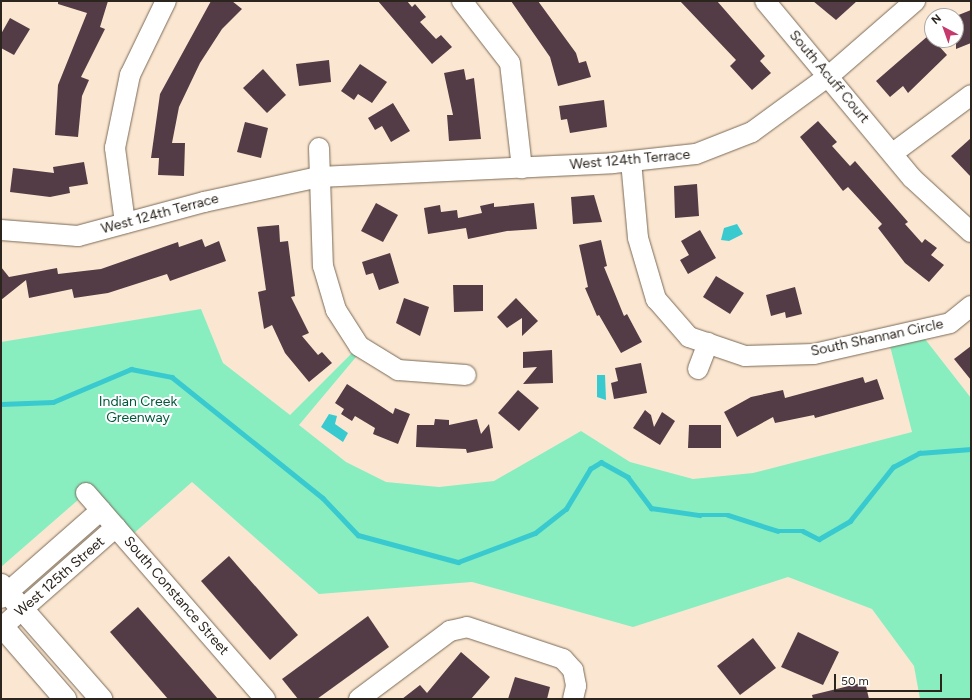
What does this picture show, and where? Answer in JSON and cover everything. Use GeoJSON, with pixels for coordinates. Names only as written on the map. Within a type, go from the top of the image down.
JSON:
{"type":"FeatureCollection","features":[{"type":"Feature","properties":{"kind":"main road"},"geometry":{"type":"LineString","coordinates":[[3,592],[23,610],[101,699]]}},
{"type":"Feature","properties":{"kind":"main road"},"geometry":{"type":"LineString","coordinates":[[2,627],[66,699]]}},
{"type":"Feature","properties":{"kind":"street"},"geometry":{"type":"LineString","coordinates":[[125,223],[115,148],[130,75],[166,1]]}},
{"type":"Feature","properties":{"kind":"street"},"geometry":{"type":"LineString","coordinates":[[462,1],[510,63],[522,168]]}},
{"type":"Feature","properties":{"kind":"street","name":"South Acuff Court"},"geometry":{"type":"LineString","coordinates":[[765,1],[830,75],[912,178],[971,232]]}},
{"type":"Feature","properties":{"kind":"street","name":"West 124th Terrace"},"geometry":{"type":"LineString","coordinates":[[1,230],[78,236],[125,223],[319,177],[522,168],[631,161],[696,154],[752,132],[830,75],[915,1]]}},
{"type":"Feature","properties":{"kind":"street"},"geometry":{"type":"LineString","coordinates":[[893,153],[971,95]]}},
{"type":"Feature","properties":{"kind":"street"},"geometry":{"type":"LineString","coordinates":[[319,148],[323,266],[336,310],[359,346],[398,370],[466,375]]}},
{"type":"Feature","properties":{"kind":"street","name":"South Shannan Circle"},"geometry":{"type":"LineString","coordinates":[[631,161],[638,238],[656,299],[689,337],[745,356],[814,354],[950,323],[971,306]]}},
{"type":"Feature","properties":{"kind":"street"},"geometry":{"type":"LineString","coordinates":[[698,368],[708,343]]}},
{"type":"Feature","properties":{"kind":"street","name":"South Constance Street"},"geometry":{"type":"LineString","coordinates":[[86,493],[265,699]]}},
{"type":"Feature","properties":{"kind":"street","name":"West 125th Street"},"geometry":{"type":"LineString","coordinates":[[3,592],[101,510]]}},
{"type":"Feature","properties":{"kind":"street","name":"West 125th Street"},"geometry":{"type":"LineString","coordinates":[[2,627],[116,527]]}},
{"type":"Feature","properties":{"kind":"street"},"geometry":{"type":"LineString","coordinates":[[359,699],[450,630],[467,627],[563,659],[573,670],[576,686],[573,699]]}},
{"type":"Feature","properties":{"kind":"green space","name":"Indian Creek Greenway"},"geometry":{"type":"Polygon","coordinates":[[[201,309],[223,363],[290,415],[357,348],[361,351],[299,425],[346,462],[386,482],[439,487],[494,481],[581,431],[630,462],[693,479],[753,473],[912,432],[890,346],[925,339],[971,398],[971,699],[920,699],[914,666],[872,609],[788,577],[633,627],[472,582],[319,594],[192,482],[133,534],[86,493],[1,567],[1,342],[201,309]]]}},
{"type":"Feature","properties":{"kind":"water"},"geometry":{"type":"Polygon","coordinates":[[[737,224],[743,234],[729,241],[721,240],[724,228],[737,224]]]}},
{"type":"Feature","properties":{"kind":"water"},"geometry":{"type":"Polygon","coordinates":[[[597,375],[605,375],[606,400],[597,397],[597,375]]]}},
{"type":"Feature","properties":{"kind":"water"},"geometry":{"type":"Polygon","coordinates":[[[329,414],[337,416],[335,424],[348,433],[343,442],[321,427],[329,414]]]}},
{"type":"Feature","properties":{"kind":"building"},"geometry":{"type":"Polygon","coordinates":[[[58,1],[108,1],[100,27],[105,29],[81,77],[89,80],[82,96],[78,137],[55,135],[58,85],[87,13],[58,4],[58,1]]]}},
{"type":"Feature","properties":{"kind":"building"},"geometry":{"type":"Polygon","coordinates":[[[211,1],[232,1],[242,9],[222,29],[200,63],[179,107],[172,143],[185,143],[184,176],[158,175],[159,158],[151,158],[160,94],[211,1]]]}},
{"type":"Feature","properties":{"kind":"building"},"geometry":{"type":"Polygon","coordinates":[[[378,1],[407,1],[412,7],[415,4],[426,17],[420,22],[436,39],[441,35],[452,47],[432,64],[378,1]]]}},
{"type":"Feature","properties":{"kind":"building"},"geometry":{"type":"Polygon","coordinates":[[[511,1],[538,1],[576,53],[579,63],[586,61],[591,77],[558,86],[550,57],[511,1]]]}},
{"type":"Feature","properties":{"kind":"building"},"geometry":{"type":"Polygon","coordinates":[[[680,1],[717,1],[765,56],[760,61],[771,73],[752,90],[730,66],[736,60],[680,1]]]}},
{"type":"Feature","properties":{"kind":"building"},"geometry":{"type":"Polygon","coordinates":[[[813,1],[857,1],[836,20],[813,1]]]}},
{"type":"Feature","properties":{"kind":"building"},"geometry":{"type":"Polygon","coordinates":[[[971,10],[971,43],[964,46],[964,13],[971,10]]]}},
{"type":"Feature","properties":{"kind":"building"},"geometry":{"type":"Polygon","coordinates":[[[10,18],[30,29],[14,55],[1,48],[1,34],[10,18]]]}},
{"type":"Feature","properties":{"kind":"building"},"geometry":{"type":"Polygon","coordinates":[[[924,39],[924,48],[941,48],[947,55],[908,93],[903,86],[890,97],[876,81],[924,39]]]}},
{"type":"Feature","properties":{"kind":"building"},"geometry":{"type":"Polygon","coordinates":[[[329,60],[331,82],[299,86],[296,64],[329,60]]]}},
{"type":"Feature","properties":{"kind":"building"},"geometry":{"type":"Polygon","coordinates":[[[360,64],[387,82],[372,103],[358,94],[354,100],[341,91],[360,64]]]}},
{"type":"Feature","properties":{"kind":"building"},"geometry":{"type":"Polygon","coordinates":[[[263,69],[286,95],[267,113],[243,88],[263,69]]]}},
{"type":"Feature","properties":{"kind":"building"},"geometry":{"type":"Polygon","coordinates":[[[464,69],[466,80],[474,78],[481,139],[449,141],[447,115],[453,115],[444,73],[464,69]]]}},
{"type":"Feature","properties":{"kind":"building"},"geometry":{"type":"Polygon","coordinates":[[[604,100],[607,127],[570,133],[567,119],[561,120],[559,106],[604,100]]]}},
{"type":"Feature","properties":{"kind":"building"},"geometry":{"type":"Polygon","coordinates":[[[393,103],[410,131],[391,142],[382,126],[375,130],[368,118],[393,103]]]}},
{"type":"Feature","properties":{"kind":"building"},"geometry":{"type":"Polygon","coordinates":[[[818,121],[837,142],[832,146],[850,166],[855,161],[908,222],[905,224],[922,243],[925,239],[937,248],[931,255],[944,265],[929,282],[905,263],[878,228],[882,224],[848,187],[843,191],[800,137],[818,121]]]}},
{"type":"Feature","properties":{"kind":"building"},"geometry":{"type":"Polygon","coordinates":[[[245,122],[268,128],[261,158],[237,152],[245,122]]]}},
{"type":"Feature","properties":{"kind":"building"},"geometry":{"type":"Polygon","coordinates":[[[971,138],[971,177],[951,156],[971,138]]]}},
{"type":"Feature","properties":{"kind":"building"},"geometry":{"type":"Polygon","coordinates":[[[84,162],[88,184],[69,187],[70,193],[50,197],[10,192],[13,168],[54,173],[53,167],[84,162]]]}},
{"type":"Feature","properties":{"kind":"building"},"geometry":{"type":"Polygon","coordinates":[[[697,184],[699,216],[675,218],[674,186],[697,184]]]}},
{"type":"Feature","properties":{"kind":"building"},"geometry":{"type":"Polygon","coordinates":[[[594,195],[602,222],[573,224],[571,197],[594,195]]]}},
{"type":"Feature","properties":{"kind":"building"},"geometry":{"type":"Polygon","coordinates":[[[376,203],[398,215],[383,242],[361,231],[376,203]]]}},
{"type":"Feature","properties":{"kind":"building"},"geometry":{"type":"Polygon","coordinates":[[[494,203],[494,207],[534,203],[537,229],[507,231],[468,239],[466,228],[428,234],[424,208],[440,205],[441,212],[457,210],[458,218],[482,213],[480,206],[494,203]]]}},
{"type":"Feature","properties":{"kind":"building"},"geometry":{"type":"Polygon","coordinates":[[[279,225],[280,242],[288,241],[295,296],[291,297],[309,333],[302,336],[318,355],[322,352],[332,363],[309,382],[285,353],[272,325],[264,329],[258,292],[266,290],[257,227],[279,225]]]}},
{"type":"Feature","properties":{"kind":"building"},"geometry":{"type":"Polygon","coordinates":[[[700,230],[716,258],[688,274],[680,260],[689,255],[681,241],[700,230]]]}},
{"type":"Feature","properties":{"kind":"building"},"geometry":{"type":"Polygon","coordinates":[[[202,239],[205,247],[219,241],[226,261],[170,281],[167,274],[108,293],[74,298],[72,289],[29,298],[26,280],[1,300],[1,267],[9,277],[57,268],[58,274],[101,269],[178,242],[179,247],[202,239]]]}},
{"type":"Feature","properties":{"kind":"building"},"geometry":{"type":"Polygon","coordinates":[[[601,240],[607,266],[604,267],[624,316],[627,314],[642,342],[621,353],[599,315],[597,316],[585,288],[588,287],[579,245],[601,240]]]}},
{"type":"Feature","properties":{"kind":"building"},"geometry":{"type":"Polygon","coordinates":[[[390,253],[399,283],[379,290],[373,273],[366,275],[362,262],[390,253]]]}},
{"type":"Feature","properties":{"kind":"building"},"geometry":{"type":"Polygon","coordinates":[[[716,276],[744,293],[730,314],[703,297],[716,276]]]}},
{"type":"Feature","properties":{"kind":"building"},"geometry":{"type":"Polygon","coordinates":[[[453,285],[483,285],[483,311],[454,312],[453,285]]]}},
{"type":"Feature","properties":{"kind":"building"},"geometry":{"type":"Polygon","coordinates":[[[795,287],[802,314],[786,318],[785,312],[771,316],[766,295],[795,287]]]}},
{"type":"Feature","properties":{"kind":"building"},"geometry":{"type":"Polygon","coordinates":[[[404,298],[429,307],[420,336],[396,323],[404,298]]]}},
{"type":"Feature","properties":{"kind":"building"},"geometry":{"type":"Polygon","coordinates":[[[516,298],[538,321],[522,336],[522,318],[507,328],[497,317],[516,298]]]}},
{"type":"Feature","properties":{"kind":"building"},"geometry":{"type":"Polygon","coordinates":[[[971,346],[971,380],[954,359],[971,346]]]}},
{"type":"Feature","properties":{"kind":"building"},"geometry":{"type":"Polygon","coordinates":[[[552,350],[553,383],[523,384],[537,367],[523,368],[523,352],[552,350]]]}},
{"type":"Feature","properties":{"kind":"building"},"geometry":{"type":"Polygon","coordinates":[[[641,363],[647,393],[614,399],[611,383],[618,381],[615,368],[641,363]]]}},
{"type":"Feature","properties":{"kind":"building"},"geometry":{"type":"Polygon","coordinates":[[[863,377],[865,383],[877,379],[884,399],[815,418],[814,415],[775,423],[773,417],[737,437],[724,412],[751,397],[783,390],[785,398],[863,377]]]}},
{"type":"Feature","properties":{"kind":"building"},"geometry":{"type":"Polygon","coordinates":[[[347,384],[393,414],[395,408],[410,414],[398,444],[373,434],[375,428],[355,416],[352,421],[341,414],[344,409],[335,403],[347,384]]]}},
{"type":"Feature","properties":{"kind":"building"},"geometry":{"type":"Polygon","coordinates":[[[518,390],[539,408],[519,431],[498,413],[518,390]]]}},
{"type":"Feature","properties":{"kind":"building"},"geometry":{"type":"Polygon","coordinates":[[[645,410],[651,415],[654,427],[662,412],[675,421],[660,445],[633,428],[645,410]]]}},
{"type":"Feature","properties":{"kind":"building"},"geometry":{"type":"Polygon","coordinates":[[[435,419],[449,420],[449,425],[477,419],[481,434],[489,424],[493,448],[467,453],[466,449],[416,447],[417,425],[434,425],[435,419]]]}},
{"type":"Feature","properties":{"kind":"building"},"geometry":{"type":"Polygon","coordinates":[[[689,425],[721,425],[721,448],[688,448],[689,425]]]}},
{"type":"Feature","properties":{"kind":"building"},"geometry":{"type":"Polygon","coordinates":[[[229,556],[298,635],[270,660],[201,581],[229,556]]]}},
{"type":"Feature","properties":{"kind":"building"},"geometry":{"type":"Polygon","coordinates":[[[138,607],[218,699],[168,699],[110,632],[138,607]]]}},
{"type":"Feature","properties":{"kind":"building"},"geometry":{"type":"Polygon","coordinates":[[[368,616],[389,647],[317,699],[298,699],[282,679],[368,616]]]}},
{"type":"Feature","properties":{"kind":"building"},"geometry":{"type":"Polygon","coordinates":[[[798,632],[839,652],[823,685],[781,667],[798,632]]]}},
{"type":"Feature","properties":{"kind":"building"},"geometry":{"type":"Polygon","coordinates":[[[753,638],[776,668],[740,695],[717,666],[753,638]]]}},
{"type":"Feature","properties":{"kind":"building"},"geometry":{"type":"Polygon","coordinates":[[[461,652],[490,677],[471,699],[402,699],[420,685],[427,693],[461,652]]]}},
{"type":"Feature","properties":{"kind":"building"},"geometry":{"type":"Polygon","coordinates":[[[515,677],[550,687],[547,699],[508,699],[515,677]]]}},
{"type":"Feature","properties":{"kind":"building"},"geometry":{"type":"Polygon","coordinates":[[[865,682],[869,699],[813,699],[812,695],[865,682]]]}},
{"type":"Feature","properties":{"kind":"waterway"},"geometry":{"type":"LineString","coordinates":[[1,404],[53,402],[131,369],[172,377],[323,498],[358,535],[458,562],[535,533],[566,509],[590,469],[601,462],[628,477],[651,508],[699,515],[728,515],[778,531],[803,531],[819,539],[850,521],[893,467],[919,453],[971,449]]}}]}
